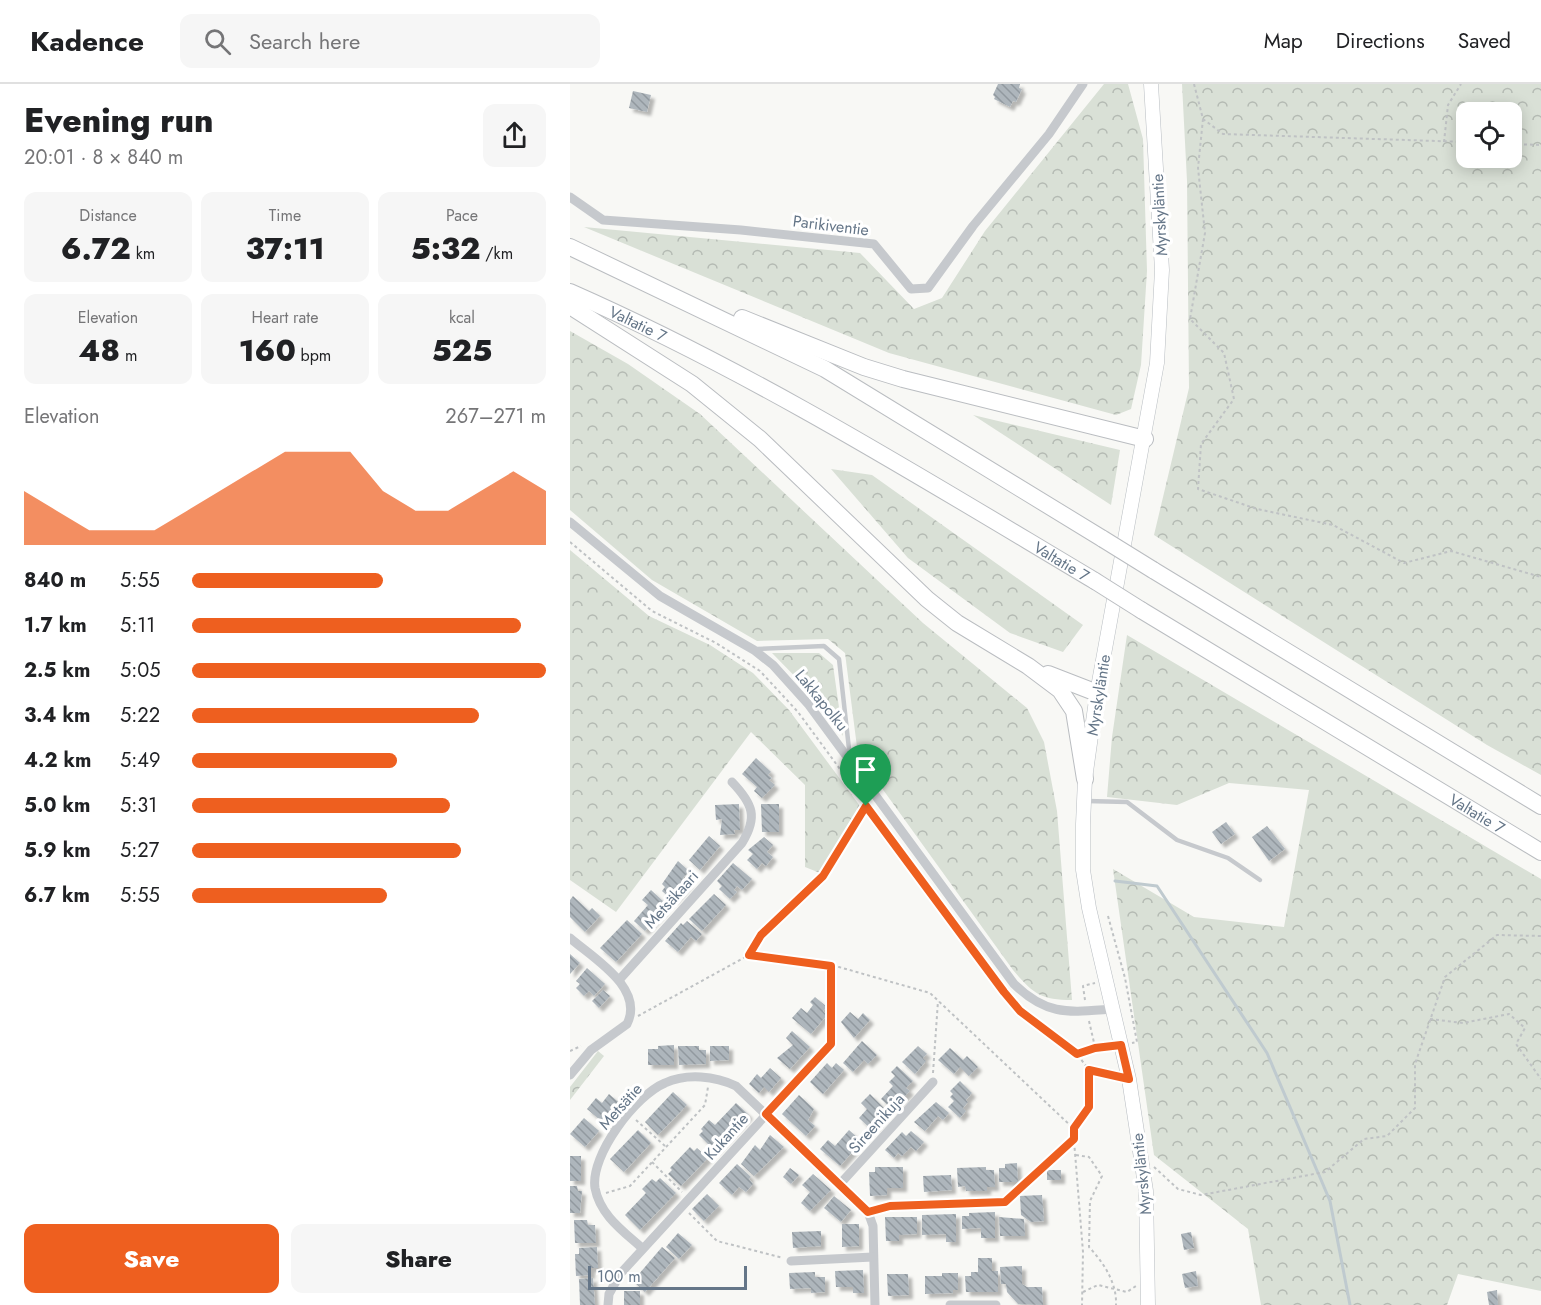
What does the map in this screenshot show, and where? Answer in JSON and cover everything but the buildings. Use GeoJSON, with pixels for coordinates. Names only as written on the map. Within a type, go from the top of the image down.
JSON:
{"type":"FeatureCollection","features":[{"type":"Feature","properties":{"kind":"highway"},"geometry":{"type":"LineString","coordinates":[[570,247],[825,369],[1541,806]]}},
{"type":"Feature","properties":{"kind":"highway"},"geometry":{"type":"LineString","coordinates":[[641,280],[704,302],[864,367],[1145,439]]}},
{"type":"Feature","properties":{"kind":"highway","name":"Valtatie 7"},"geometry":{"type":"LineString","coordinates":[[570,292],[658,331],[822,417],[1541,852]]}},
{"type":"Feature","properties":{"kind":"highway"},"geometry":{"type":"LineString","coordinates":[[570,306],[692,384],[760,439],[927,598],[964,628],[1028,666],[1060,690],[1074,711],[1085,779]]}},
{"type":"Feature","properties":{"kind":"highway"},"geometry":{"type":"LineString","coordinates":[[1028,666],[1097,693]]}},
{"type":"Feature","properties":{"kind":"street","name":"Parikiventie"},"geometry":{"type":"LineString","coordinates":[[570,197],[603,220],[741,230],[874,244],[911,289],[927,288],[973,226],[1049,134],[1083,84]]}},
{"type":"Feature","properties":{"kind":"street","name":"Myrskyläntie"},"geometry":{"type":"LineString","coordinates":[[1148,1305],[1146,1191],[1141,1155],[1129,1079],[1089,909],[1083,870],[1085,779],[1097,693],[1157,363],[1162,270],[1151,84]]}},
{"type":"Feature","properties":{"kind":"street","name":"Lakkapolku"},"geometry":{"type":"LineString","coordinates":[[570,522],[660,596],[754,650],[773,665],[809,705],[1014,984],[1032,1001],[1053,1010],[1114,1009]]}},
{"type":"Feature","properties":{"kind":"street","name":"Metsäkaari"},"geometry":{"type":"LineString","coordinates":[[619,980],[742,843],[750,830],[752,819],[750,806],[732,782]]}},
{"type":"Feature","properties":{"kind":"street"},"geometry":{"type":"LineString","coordinates":[[570,938],[619,980],[627,992],[631,1005],[630,1018],[623,1028],[591,1050],[570,1075]]}},
{"type":"Feature","properties":{"kind":"street"},"geometry":{"type":"LineString","coordinates":[[766,1114],[831,1044]]}},
{"type":"Feature","properties":{"kind":"street","name":"Metsätie"},"geometry":{"type":"LineString","coordinates":[[642,1248],[615,1225],[603,1209],[595,1178],[598,1157],[630,1114],[657,1087],[667,1082],[710,1077],[736,1086],[766,1114]]}},
{"type":"Feature","properties":{"kind":"street","name":"Sireenikuja"},"geometry":{"type":"LineString","coordinates":[[840,1184],[933,1082]]}},
{"type":"Feature","properties":{"kind":"street","name":"Kukantie"},"geometry":{"type":"LineString","coordinates":[[608,1305],[614,1283],[642,1248],[766,1114],[868,1212]]}},
{"type":"Feature","properties":{"kind":"street"},"geometry":{"type":"LineString","coordinates":[[875,1305],[873,1227],[868,1212],[890,1206],[1005,1202]]}},
{"type":"Feature","properties":{"kind":"street"},"geometry":{"type":"LineString","coordinates":[[791,1261],[873,1257]]}},
{"type":"Feature","properties":{"kind":"street"},"geometry":{"type":"LineString","coordinates":[[950,1305],[996,1305]]}},
{"type":"Feature","properties":{"kind":"lane"},"geometry":{"type":"LineString","coordinates":[[754,650],[824,646],[839,659],[850,761]]}},
{"type":"Feature","properties":{"kind":"lane"},"geometry":{"type":"LineString","coordinates":[[1084,801],[1127,802],[1177,840],[1228,858],[1260,880]]}},
{"type":"Feature","properties":{"kind":"path"},"geometry":{"type":"LineString","coordinates":[[1194,84],[1203,119],[1198,168],[1205,232],[1190,319],[1224,352],[1233,399],[1201,444],[1198,489],[1257,509],[1333,525],[1404,562],[1450,551],[1541,577]]}},
{"type":"Feature","properties":{"kind":"path"},"geometry":{"type":"LineString","coordinates":[[1444,142],[1448,105],[1461,84]]}},
{"type":"Feature","properties":{"kind":"path"},"geometry":{"type":"LineString","coordinates":[[1203,119],[1223,134],[1456,142]]}},
{"type":"Feature","properties":{"kind":"path"},"geometry":{"type":"LineString","coordinates":[[1522,144],[1541,145]]}},
{"type":"Feature","properties":{"kind":"path"},"geometry":{"type":"LineString","coordinates":[[570,542],[652,611],[716,643],[760,671],[798,712],[1004,992],[1020,1011],[1077,1054],[1089,1070],[1089,1107],[1074,1128],[1083,1252],[1082,1305]]}},
{"type":"Feature","properties":{"kind":"path"},"geometry":{"type":"LineString","coordinates":[[630,1018],[640,1016],[749,955],[761,935],[823,876],[866,806]]}},
{"type":"Feature","properties":{"kind":"path"},"geometry":{"type":"LineString","coordinates":[[1077,1054],[1095,1048],[1137,1042],[1125,978],[1108,916]]}},
{"type":"Feature","properties":{"kind":"path"},"geometry":{"type":"LineString","coordinates":[[1141,1155],[1178,1189],[1201,1196],[1325,1172],[1364,1139],[1387,1136],[1415,1108],[1415,1064],[1445,977],[1497,935],[1541,936]]}},
{"type":"Feature","properties":{"kind":"path"},"geometry":{"type":"LineString","coordinates":[[749,955],[831,966],[930,993],[1074,1128]]}},
{"type":"Feature","properties":{"kind":"path"},"geometry":{"type":"LineString","coordinates":[[831,966],[831,1044]]}},
{"type":"Feature","properties":{"kind":"path"},"geometry":{"type":"LineString","coordinates":[[933,1082],[938,1001]]}},
{"type":"Feature","properties":{"kind":"path"},"geometry":{"type":"LineString","coordinates":[[1087,1011],[1095,1048]]}},
{"type":"Feature","properties":{"kind":"path"},"geometry":{"type":"LineString","coordinates":[[1430,1019],[1463,1023],[1509,1014],[1525,1028],[1516,1044],[1541,1079]]}},
{"type":"Feature","properties":{"kind":"path"},"geometry":{"type":"LineString","coordinates":[[1089,1070],[1129,1079]]}},
{"type":"Feature","properties":{"kind":"path"},"geometry":{"type":"LineString","coordinates":[[598,1196],[630,1186],[705,1105],[710,1077]]}},
{"type":"Feature","properties":{"kind":"path"},"geometry":{"type":"LineString","coordinates":[[630,1114],[666,1147]]}},
{"type":"Feature","properties":{"kind":"path"},"geometry":{"type":"LineString","coordinates":[[1005,1202],[1074,1139]]}},
{"type":"Feature","properties":{"kind":"path"},"geometry":{"type":"LineString","coordinates":[[1076,1155],[1089,1157],[1102,1176],[1090,1201],[1089,1247],[1098,1257],[1115,1288],[1116,1305]]}},
{"type":"Feature","properties":{"kind":"path"},"geometry":{"type":"LineString","coordinates":[[652,1162],[717,1240],[791,1261]]}},
{"type":"Feature","properties":{"kind":"path"},"geometry":{"type":"LineString","coordinates":[[1082,1293],[1098,1285],[1127,1292],[1146,1281]]}},
{"type":"Feature","properties":{"kind":"green space"},"geometry":{"type":"Polygon","coordinates":[[[1104,84],[1128,84],[1143,139],[1147,271],[1141,365],[1131,409],[1116,415],[889,353],[584,227],[860,253],[914,309],[942,298],[985,231],[1104,84]]]}},
{"type":"Feature","properties":{"kind":"green space"},"geometry":{"type":"Polygon","coordinates":[[[1182,84],[1541,84],[1541,775],[1487,745],[1154,535],[1189,388],[1187,181],[1182,84]]]}},
{"type":"Feature","properties":{"kind":"green space"},"geometry":{"type":"Polygon","coordinates":[[[570,331],[628,364],[700,414],[923,623],[1027,708],[1044,742],[1057,811],[1072,1000],[1052,999],[1038,994],[1013,970],[858,755],[845,653],[828,639],[757,641],[652,580],[570,510],[570,331]]]}},
{"type":"Feature","properties":{"kind":"green space"},"geometry":{"type":"Polygon","coordinates":[[[973,415],[1120,450],[1111,505],[973,415]]]}},
{"type":"Feature","properties":{"kind":"green space"},"geometry":{"type":"Polygon","coordinates":[[[831,469],[872,475],[1083,625],[1063,652],[1010,633],[908,558],[831,469]]]}},
{"type":"Feature","properties":{"kind":"green space"},"geometry":{"type":"Polygon","coordinates":[[[570,550],[649,616],[710,645],[753,673],[789,710],[860,806],[820,873],[805,867],[805,785],[751,732],[616,912],[570,880],[570,550]]]}},
{"type":"Feature","properties":{"kind":"green space"},"geometry":{"type":"Polygon","coordinates":[[[1127,635],[1541,879],[1541,1291],[1458,1274],[1447,1305],[1261,1305],[1248,1229],[1154,1155],[1113,869],[1194,917],[1284,927],[1309,790],[1229,783],[1177,805],[1107,797],[1112,737],[1127,635]]]}},
{"type":"Feature","properties":{"kind":"green space"},"geometry":{"type":"Polygon","coordinates":[[[772,653],[819,653],[833,665],[843,736],[815,697],[772,653]]]}},
{"type":"Feature","properties":{"kind":"green space"},"geometry":{"type":"Polygon","coordinates":[[[598,1051],[604,1056],[570,1100],[570,1087],[598,1051]]]}},
{"type":"Feature","properties":{"kind":"waterway"},"geometry":{"type":"LineString","coordinates":[[1115,881],[1157,886],[1267,1053],[1318,1173]]}},
{"type":"Feature","properties":{"kind":"waterway"},"geometry":{"type":"LineString","coordinates":[[1319,1175],[1330,1201],[1350,1305]]}},
{"type":"Feature","properties":{"kind":"route"},"geometry":{"type":"LineString","coordinates":[[866,806],[1020,1011],[1077,1054],[1095,1048],[1121,1045],[1129,1079],[1089,1070],[1089,1107],[1074,1128],[1074,1139],[1005,1202],[890,1206],[868,1212],[766,1114],[831,1044],[831,966],[749,955],[761,935],[823,876],[866,806]]}}]}
